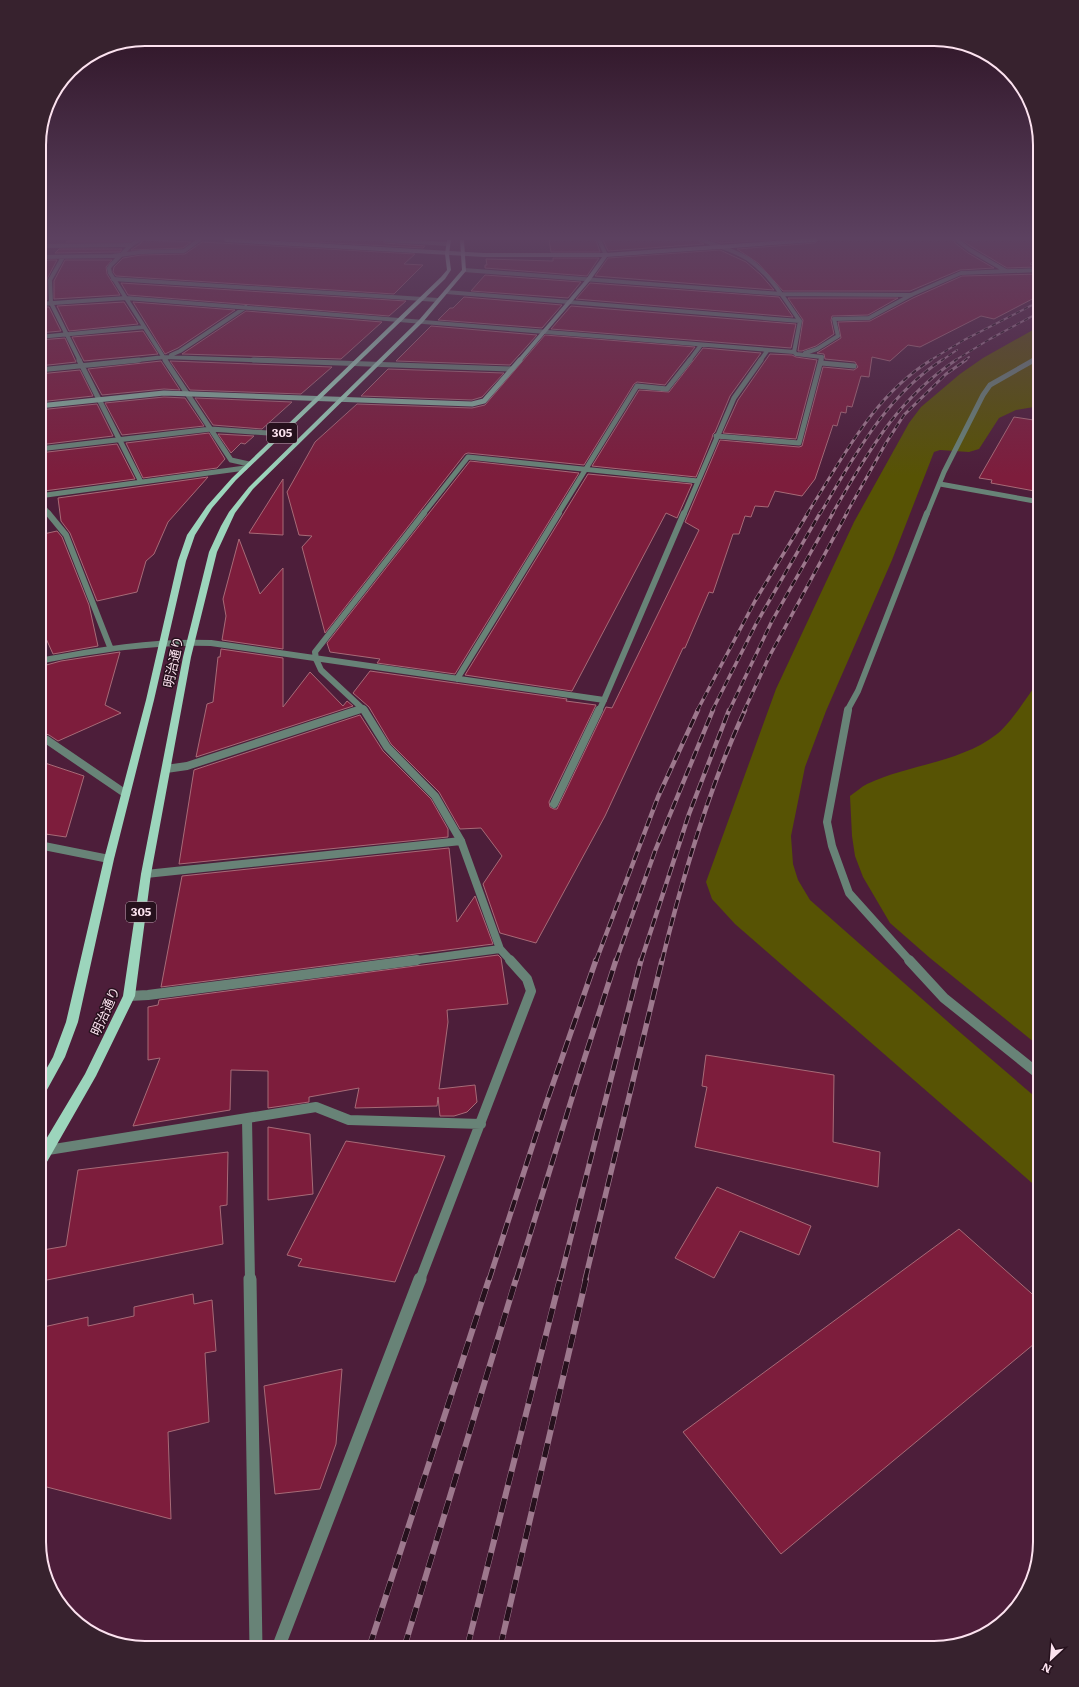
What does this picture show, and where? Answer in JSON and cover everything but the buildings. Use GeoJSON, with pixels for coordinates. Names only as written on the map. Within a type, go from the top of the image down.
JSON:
{"type":"FeatureCollection","features":[{"type":"Feature","properties":{"kind":"main road","name":"明治通り"},"geometry":{"type":"LineString","coordinates":[[46,1081],[59,1057],[72,1022],[109,859],[182,561],[191,535],[209,507],[247,466],[401,319]]}},
{"type":"Feature","properties":{"kind":"main road","name":"明治通り"},"geometry":{"type":"LineString","coordinates":[[46,1153],[90,1076],[129,996],[146,874],[187,657],[213,552],[224,526],[232,512],[256,483],[421,321]]}},
{"type":"Feature","properties":{"kind":"street"},"geometry":{"type":"LineString","coordinates":[[59,319],[141,482]]}},
{"type":"Feature","properties":{"kind":"street"},"geometry":{"type":"LineString","coordinates":[[138,319],[186,393],[232,460],[247,466]]}},
{"type":"Feature","properties":{"kind":"street"},"geometry":{"type":"LineString","coordinates":[[164,357],[180,351],[228,319]]}},
{"type":"Feature","properties":{"kind":"street"},"geometry":{"type":"LineString","coordinates":[[397,319],[767,351],[813,352],[824,343],[838,336],[834,319]]}},
{"type":"Feature","properties":{"kind":"street"},"geometry":{"type":"LineString","coordinates":[[46,405],[164,393],[320,397],[472,404],[484,401],[555,319]]}},
{"type":"Feature","properties":{"kind":"street"},"geometry":{"type":"LineString","coordinates":[[771,319],[800,321],[794,352]]}},
{"type":"Feature","properties":{"kind":"street"},"geometry":{"type":"LineString","coordinates":[[46,335],[144,327]]}},
{"type":"Feature","properties":{"kind":"street"},"geometry":{"type":"LineString","coordinates":[[457,679],[637,386],[667,389],[701,345]]}},
{"type":"Feature","properties":{"kind":"street"},"geometry":{"type":"LineString","coordinates":[[554,804],[604,700],[716,436],[734,398],[767,351]]}},
{"type":"Feature","properties":{"kind":"street"},"geometry":{"type":"LineString","coordinates":[[716,436],[799,444],[822,357],[796,354],[794,352]]}},
{"type":"Feature","properties":{"kind":"street"},"geometry":{"type":"LineString","coordinates":[[46,369],[164,357],[512,369]]}},
{"type":"Feature","properties":{"kind":"street"},"geometry":{"type":"LineString","coordinates":[[1033,360],[990,385],[983,395],[944,472],[858,691],[847,711],[827,822],[832,846],[849,893],[944,998],[1033,1069]]}},
{"type":"Feature","properties":{"kind":"street"},"geometry":{"type":"LineString","coordinates":[[821,363],[854,366]]}},
{"type":"Feature","properties":{"kind":"street"},"geometry":{"type":"LineString","coordinates":[[46,448],[211,429],[282,434]]}},
{"type":"Feature","properties":{"kind":"street"},"geometry":{"type":"LineString","coordinates":[[281,1641],[531,991],[527,979],[500,949],[461,841],[435,796],[387,747],[363,708],[321,670],[316,659],[315,652],[468,457],[698,481]]}},
{"type":"Feature","properties":{"kind":"street"},"geometry":{"type":"LineString","coordinates":[[46,495],[247,466]]}},
{"type":"Feature","properties":{"kind":"street"},"geometry":{"type":"LineString","coordinates":[[940,484],[1033,501]]}},
{"type":"Feature","properties":{"kind":"street"},"geometry":{"type":"LineString","coordinates":[[46,511],[66,535],[110,647]]}},
{"type":"Feature","properties":{"kind":"street"},"geometry":{"type":"LineString","coordinates":[[46,660],[110,647],[163,643],[211,643],[604,700]]}},
{"type":"Feature","properties":{"kind":"street"},"geometry":{"type":"LineString","coordinates":[[166,769],[187,766],[363,708]]}},
{"type":"Feature","properties":{"kind":"street"},"geometry":{"type":"LineString","coordinates":[[46,740],[126,794]]}},
{"type":"Feature","properties":{"kind":"street"},"geometry":{"type":"LineString","coordinates":[[146,874],[461,841]]}},
{"type":"Feature","properties":{"kind":"street"},"geometry":{"type":"LineString","coordinates":[[46,846],[109,859]]}},
{"type":"Feature","properties":{"kind":"street"},"geometry":{"type":"LineString","coordinates":[[129,996],[500,949]]}},
{"type":"Feature","properties":{"kind":"street"},"geometry":{"type":"LineString","coordinates":[[48,1150],[316,1107],[349,1120],[481,1124]]}},
{"type":"Feature","properties":{"kind":"street"},"geometry":{"type":"LineString","coordinates":[[247,1119],[256,1641]]}},
{"type":"Feature","properties":{"kind":"shaded area"},"geometry":{"type":"Polygon","coordinates":[[[1033,330],[1033,407],[1016,410],[999,418],[979,449],[969,452],[940,450],[934,452],[892,560],[826,711],[805,767],[791,836],[793,864],[798,880],[810,900],[1033,1095],[1033,1184],[735,924],[712,899],[706,882],[776,689],[854,522],[909,423],[921,407],[960,374],[983,358],[1033,330]]]}},
{"type":"Feature","properties":{"kind":"shaded area"},"geometry":{"type":"Polygon","coordinates":[[[1033,689],[1033,1041],[930,958],[890,923],[863,877],[855,856],[852,836],[850,796],[865,785],[883,777],[951,757],[983,744],[997,734],[1020,708],[1033,689]]]}},
{"type":"Feature","properties":{"kind":"railway"},"geometry":{"type":"LineString","coordinates":[[929,361],[964,340],[1005,319]]}},
{"type":"Feature","properties":{"kind":"railway"},"geometry":{"type":"LineString","coordinates":[[954,361],[1028,319]]}},
{"type":"Feature","properties":{"kind":"railway"},"geometry":{"type":"LineString","coordinates":[[941,361],[957,350]]}},
{"type":"Feature","properties":{"kind":"railway"},"geometry":{"type":"LineString","coordinates":[[964,361],[969,357]]}},
{"type":"Feature","properties":{"kind":"railway"},"geometry":{"type":"LineString","coordinates":[[807,514],[846,450],[875,410],[910,375],[931,360]]}},
{"type":"Feature","properties":{"kind":"railway"},"geometry":{"type":"LineString","coordinates":[[820,514],[845,471],[887,410],[922,375],[942,360]]}},
{"type":"Feature","properties":{"kind":"railway"},"geometry":{"type":"LineString","coordinates":[[832,514],[871,449],[899,411],[916,393],[956,360]]}},
{"type":"Feature","properties":{"kind":"railway"},"geometry":{"type":"LineString","coordinates":[[846,514],[886,443],[904,415],[946,374],[966,360]]}},
{"type":"Feature","properties":{"kind":"railway"},"geometry":{"type":"LineString","coordinates":[[697,711],[755,601],[808,513]]}},
{"type":"Feature","properties":{"kind":"railway"},"geometry":{"type":"LineString","coordinates":[[712,711],[756,624],[820,513]]}},
{"type":"Feature","properties":{"kind":"railway"},"geometry":{"type":"LineString","coordinates":[[729,711],[772,621],[833,513]]}},
{"type":"Feature","properties":{"kind":"railway"},"geometry":{"type":"LineString","coordinates":[[744,711],[769,657],[847,513]]}},
{"type":"Feature","properties":{"kind":"railway"},"geometry":{"type":"LineString","coordinates":[[596,961],[658,797],[698,710]]}},
{"type":"Feature","properties":{"kind":"railway"},"geometry":{"type":"LineString","coordinates":[[616,961],[655,851],[713,710]]}},
{"type":"Feature","properties":{"kind":"railway"},"geometry":{"type":"LineString","coordinates":[[641,961],[689,814],[729,710]]}},
{"type":"Feature","properties":{"kind":"railway"},"geometry":{"type":"LineString","coordinates":[[662,961],[688,865],[708,802],[719,771],[745,710]]}},
{"type":"Feature","properties":{"kind":"railway"},"geometry":{"type":"LineString","coordinates":[[489,1280],[546,1104],[596,960]]}},
{"type":"Feature","properties":{"kind":"railway"},"geometry":{"type":"LineString","coordinates":[[516,1280],[616,960]]}},
{"type":"Feature","properties":{"kind":"railway"},"geometry":{"type":"LineString","coordinates":[[560,1280],[641,960]]}},
{"type":"Feature","properties":{"kind":"railway"},"geometry":{"type":"LineString","coordinates":[[585,1280],[662,960]]}},
{"type":"Feature","properties":{"kind":"railway"},"geometry":{"type":"LineString","coordinates":[[371,1641],[489,1279]]}},
{"type":"Feature","properties":{"kind":"railway"},"geometry":{"type":"LineString","coordinates":[[406,1641],[516,1279]]}},
{"type":"Feature","properties":{"kind":"railway"},"geometry":{"type":"LineString","coordinates":[[469,1641],[560,1279]]}},
{"type":"Feature","properties":{"kind":"railway"},"geometry":{"type":"LineString","coordinates":[[502,1641],[586,1279]]}}]}
